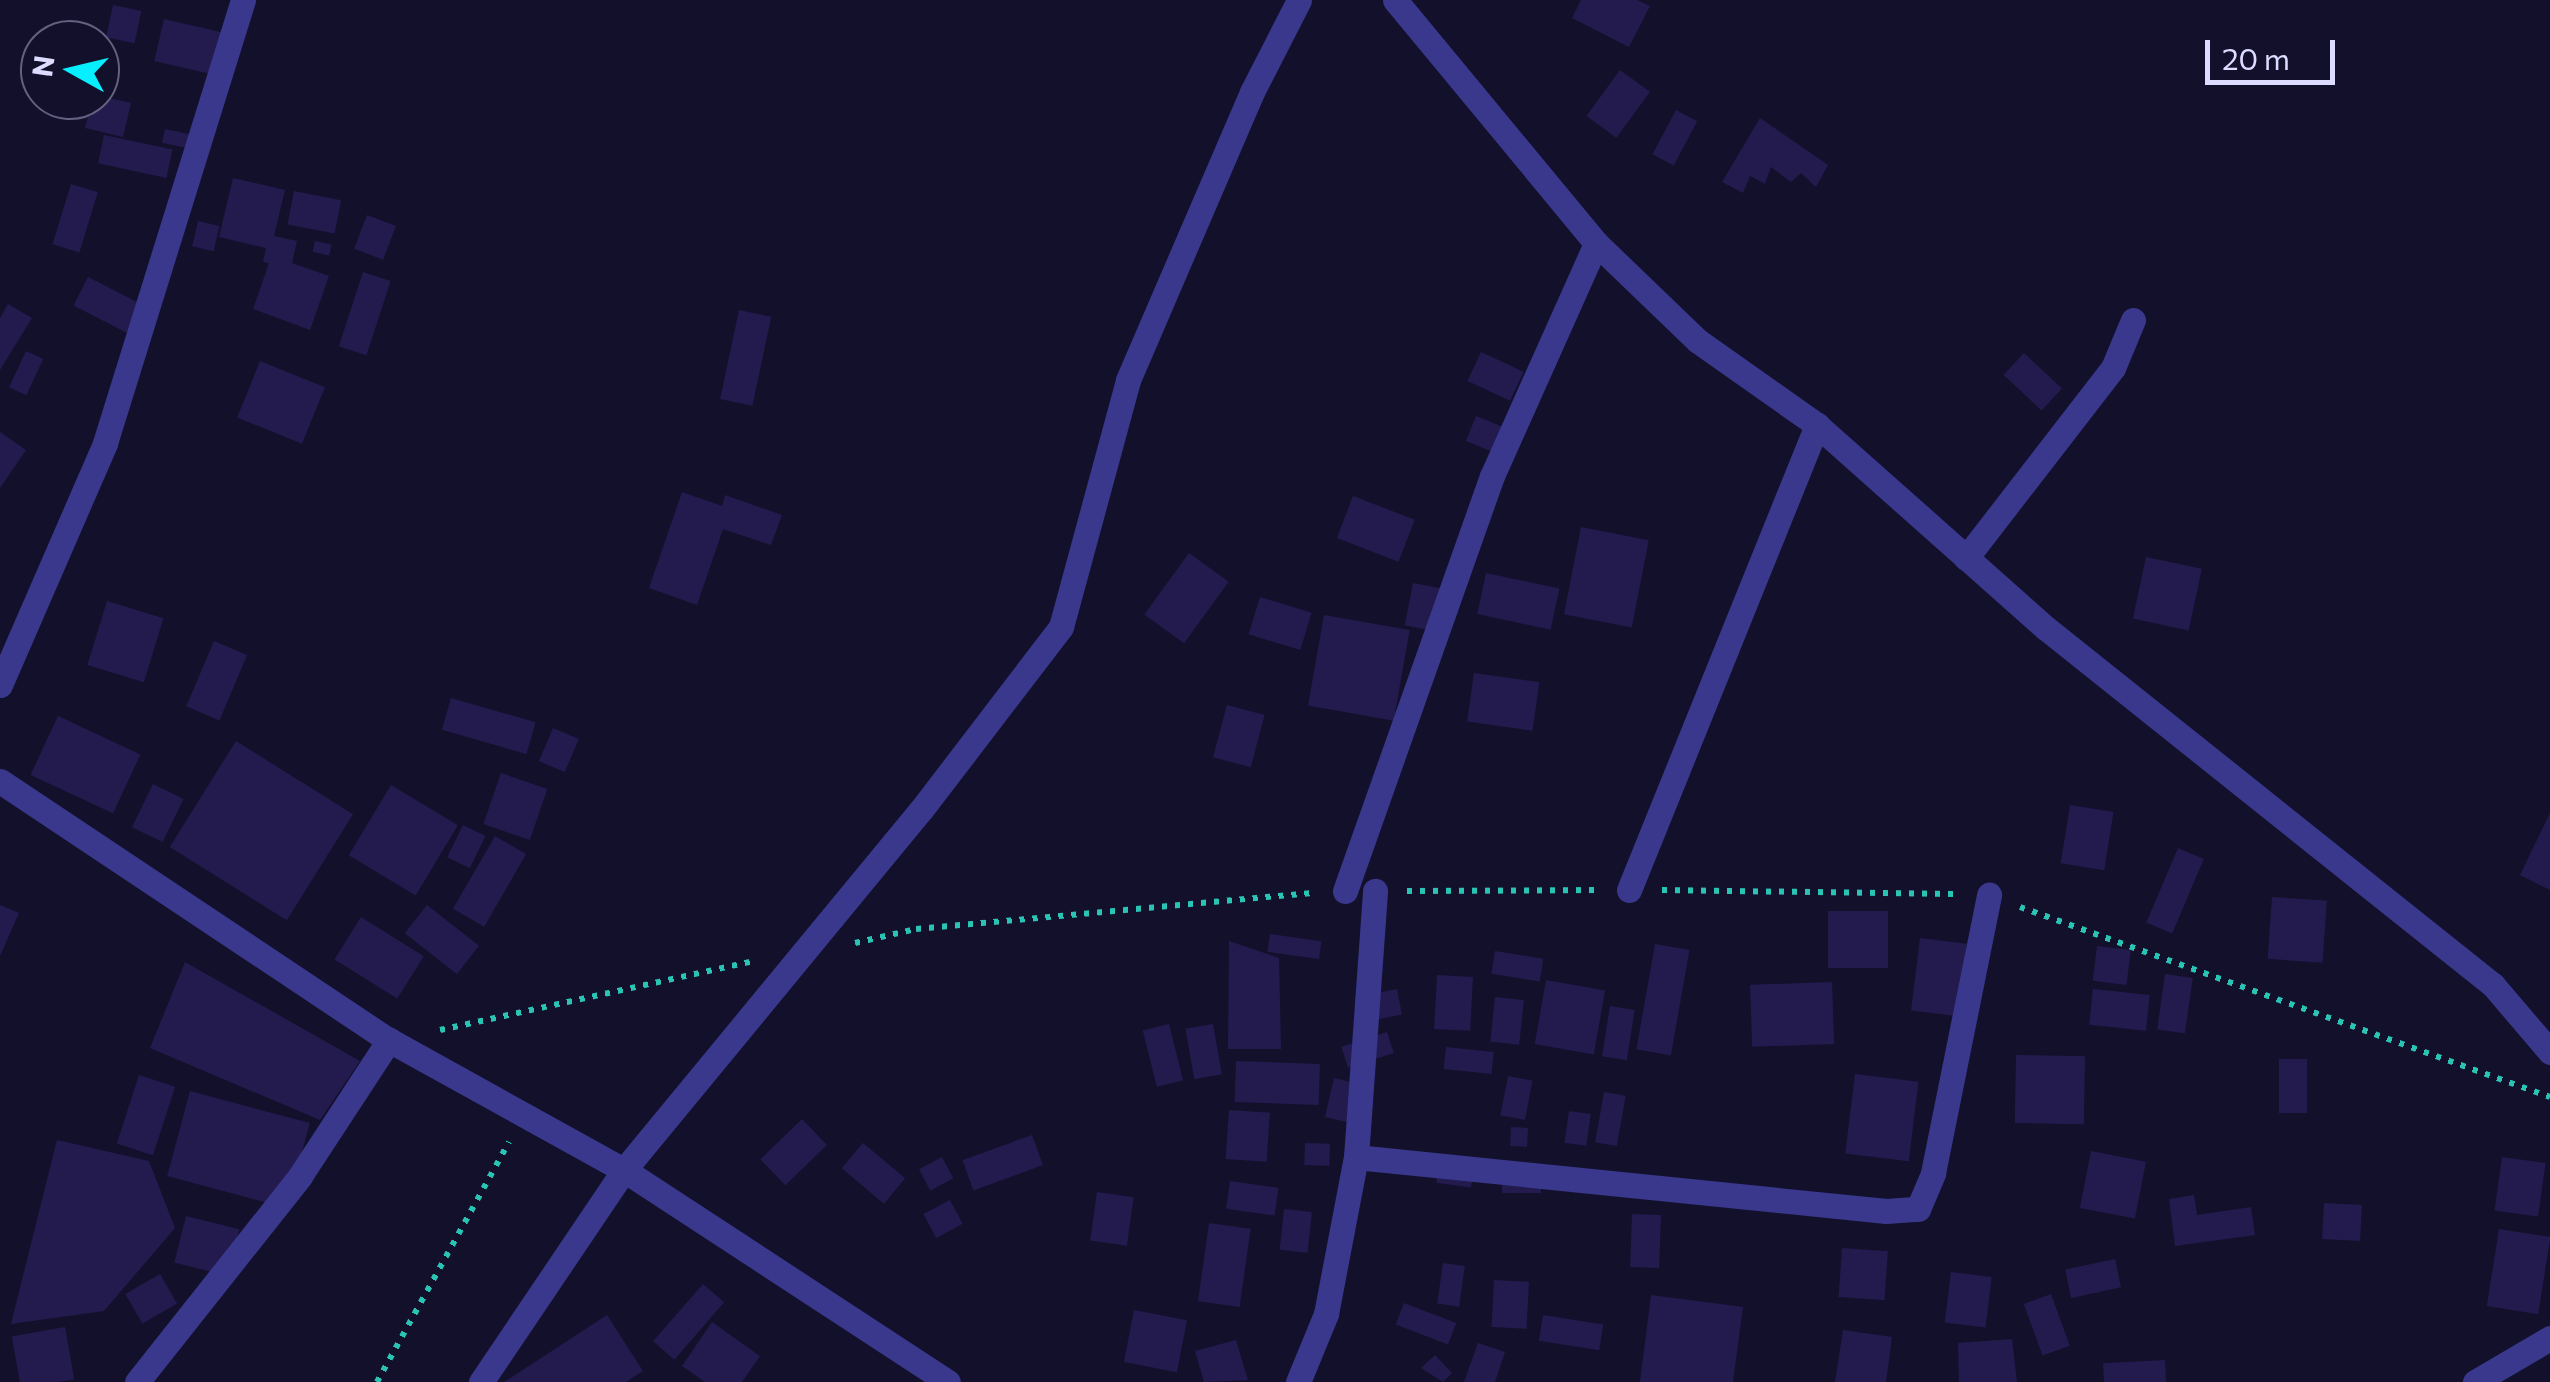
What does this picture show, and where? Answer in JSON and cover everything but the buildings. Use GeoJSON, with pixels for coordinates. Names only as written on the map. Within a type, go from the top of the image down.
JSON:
{"type":"FeatureCollection","features":[{"type":"Feature","properties":{"kind":"street"},"geometry":{"type":"LineString","coordinates":[[0,685],[105,442],[243,0]]}},
{"type":"Feature","properties":{"kind":"street"},"geometry":{"type":"LineString","coordinates":[[481,1382],[624,1170],[796,957],[922,810],[1061,627],[1128,380],[1252,92],[1299,0]]}},
{"type":"Feature","properties":{"kind":"street"},"geometry":{"type":"LineString","coordinates":[[1396,0],[1596,243],[1698,342],[1818,425],[1966,558],[2493,986],[2550,1052]]}},
{"type":"Feature","properties":{"kind":"street"},"geometry":{"type":"LineString","coordinates":[[1345,891],[1492,476],[1596,243]]}},
{"type":"Feature","properties":{"kind":"street"},"geometry":{"type":"LineString","coordinates":[[1966,558],[2113,368],[2132,320]]}},
{"type":"Feature","properties":{"kind":"street"},"geometry":{"type":"LineString","coordinates":[[1630,890],[1818,425]]}},
{"type":"Feature","properties":{"kind":"street"},"geometry":{"type":"LineString","coordinates":[[0,780],[389,1040],[624,1170],[948,1382]]}},
{"type":"Feature","properties":{"kind":"street"},"geometry":{"type":"LineString","coordinates":[[1298,1382],[1326,1314],[1356,1157],[1375,891]]}},
{"type":"Feature","properties":{"kind":"street"},"geometry":{"type":"LineString","coordinates":[[1356,1157],[1886,1211],[1918,1209],[1932,1173],[1989,895]]}},
{"type":"Feature","properties":{"kind":"street"},"geometry":{"type":"LineString","coordinates":[[137,1382],[300,1176],[389,1040]]}},
{"type":"Feature","properties":{"kind":"street"},"geometry":{"type":"LineString","coordinates":[[2475,1382],[2550,1338]]}},
{"type":"Feature","properties":{"kind":"path"},"geometry":{"type":"LineString","coordinates":[[389,1040],[590,1001],[747,962],[796,957],[916,930],[1345,891]]}},
{"type":"Feature","properties":{"kind":"path"},"geometry":{"type":"LineString","coordinates":[[1375,891],[1989,895],[2550,1098]]}},
{"type":"Feature","properties":{"kind":"path"},"geometry":{"type":"LineString","coordinates":[[377,1382],[524,1115]]}}]}
